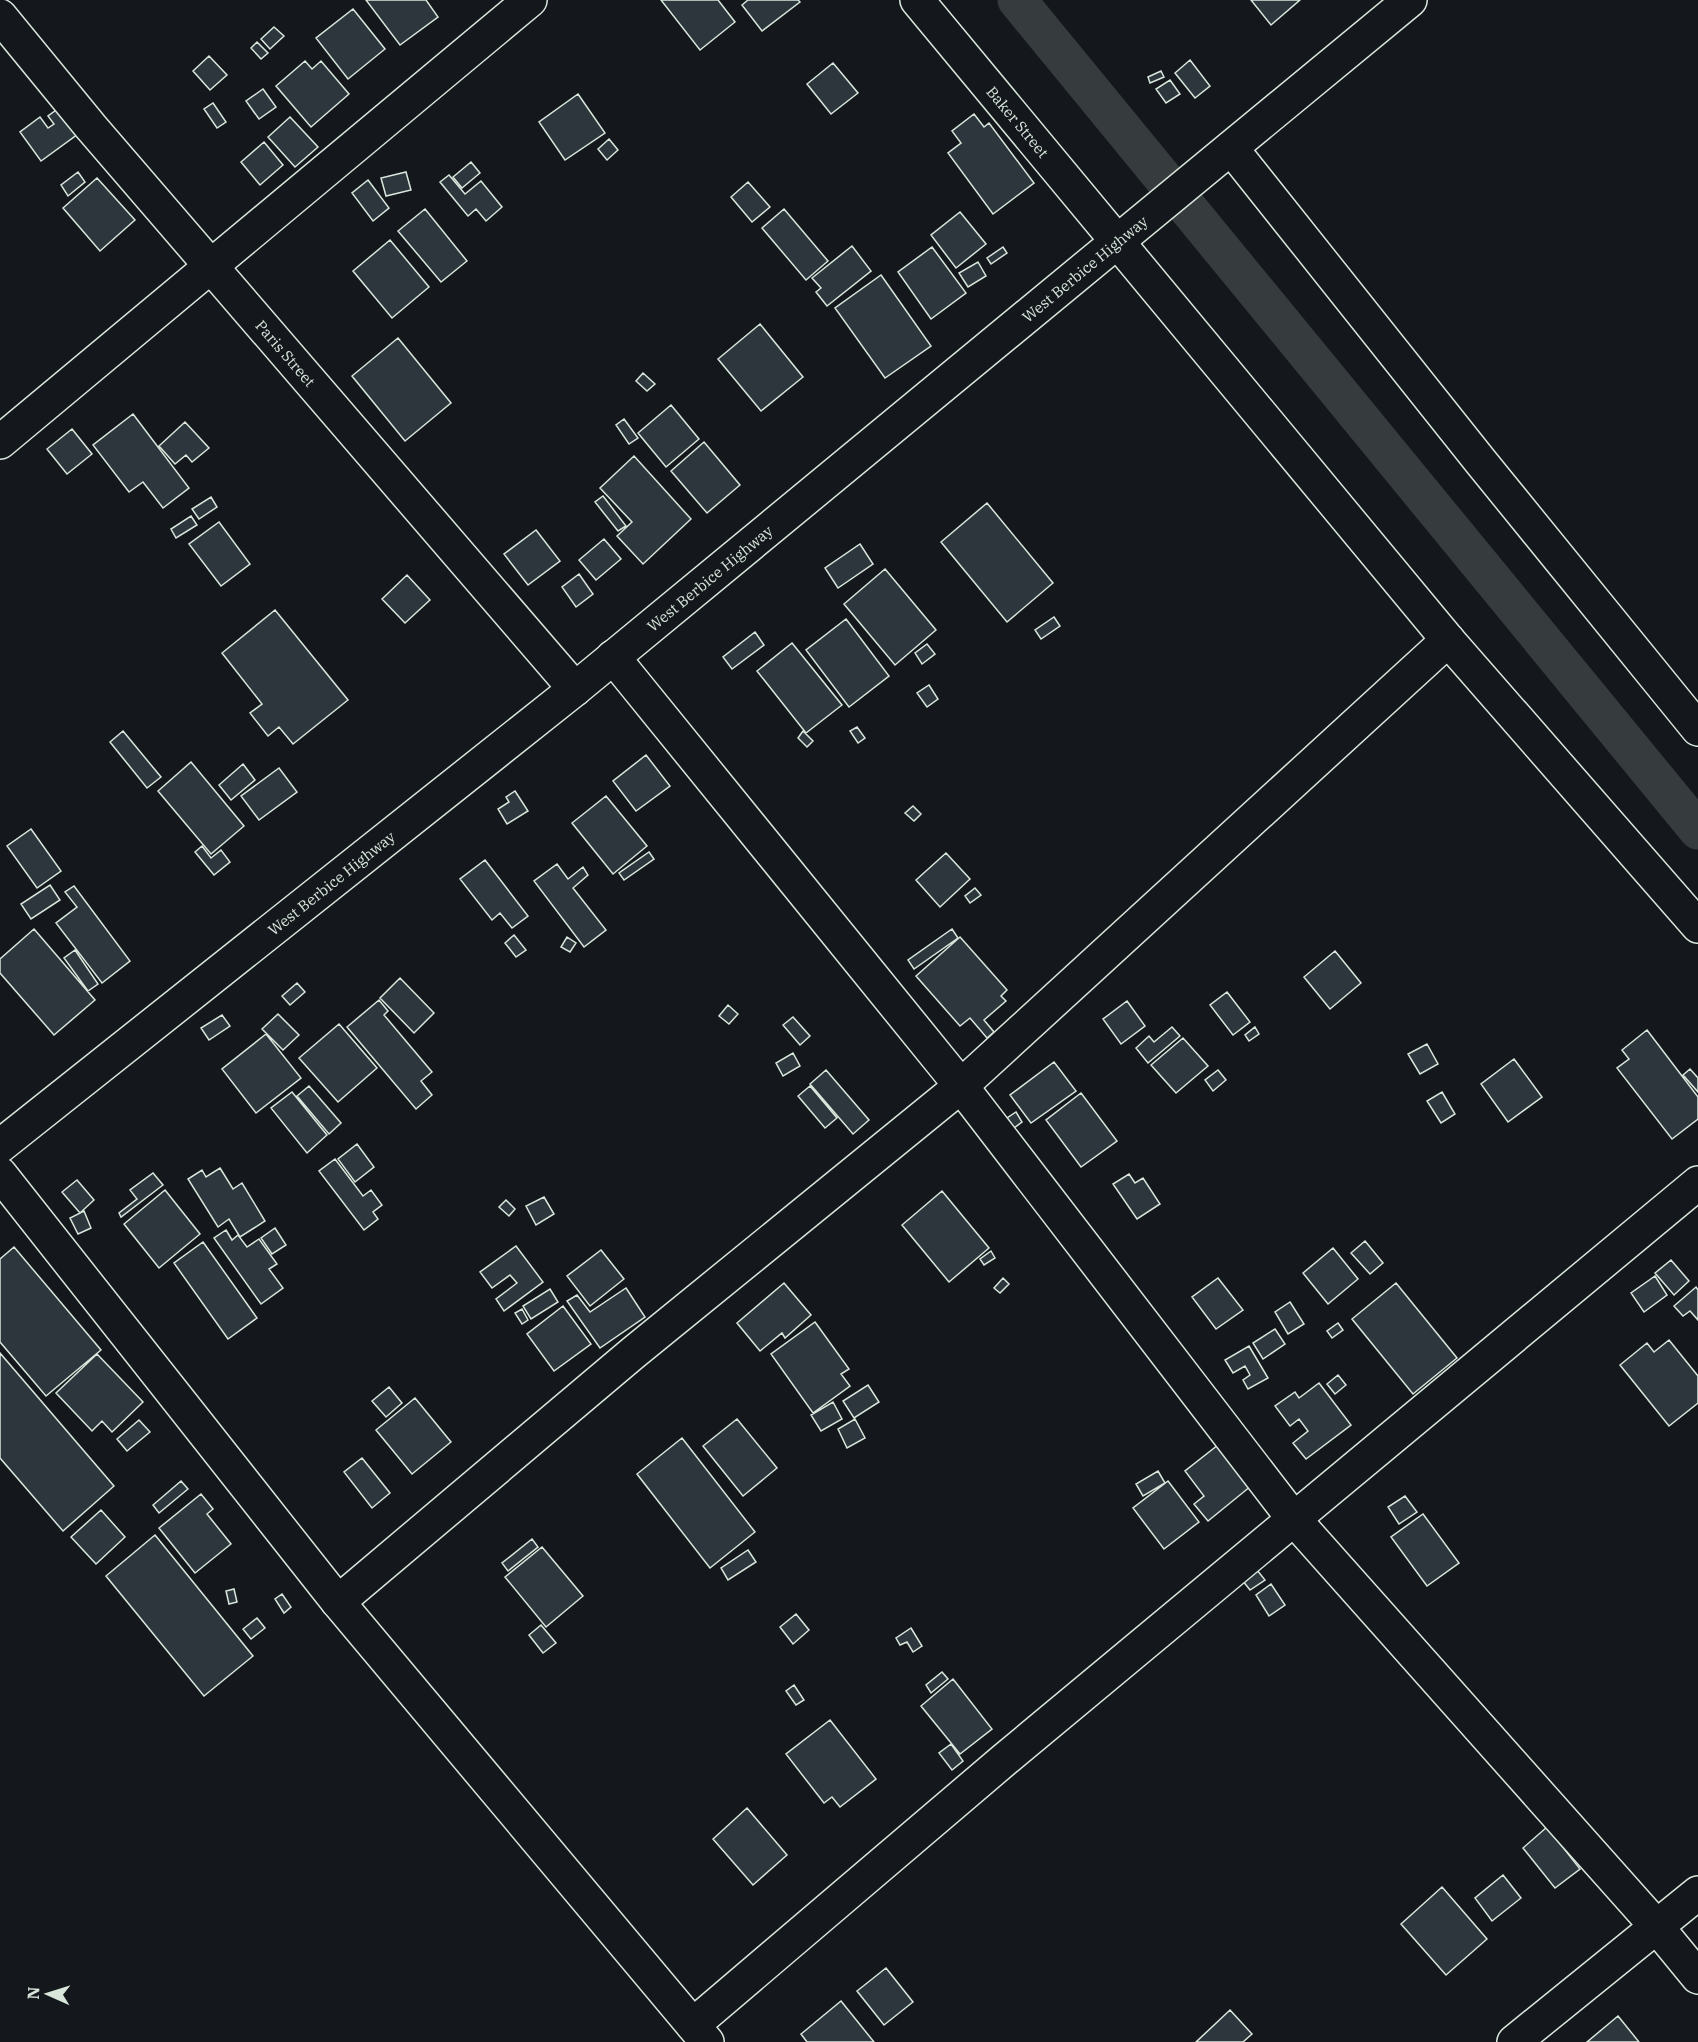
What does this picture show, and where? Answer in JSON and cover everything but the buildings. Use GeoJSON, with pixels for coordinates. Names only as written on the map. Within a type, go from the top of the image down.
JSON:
{"type":"FeatureCollection","features":[{"type":"Feature","properties":{"kind":"street"},"geometry":{"type":"LineString","coordinates":[[0,442],[530,0]]}},
{"type":"Feature","properties":{"kind":"street","name":"Baker Street"},"geometry":{"type":"LineString","coordinates":[[916,0],[1448,640],[1698,926]]}},
{"type":"Feature","properties":{"kind":"street","name":"West Berbice Highway"},"geometry":{"type":"LineString","coordinates":[[0,1146],[575,689],[1410,0]]}},
{"type":"Feature","properties":{"kind":"street","name":"Paris Street"},"geometry":{"type":"LineString","coordinates":[[0,16],[91,127],[575,689]]}},
{"type":"Feature","properties":{"kind":"street"},"geometry":{"type":"LineString","coordinates":[[1231,148],[1481,462],[1698,729]]}},
{"type":"Feature","properties":{"kind":"street"},"geometry":{"type":"LineString","coordinates":[[338,1602],[633,1353],[961,1086],[1448,640]]}},
{"type":"Feature","properties":{"kind":"street"},"geometry":{"type":"LineString","coordinates":[[613,657],[961,1086],[1293,1518],[1657,1927],[1698,1977]]}},
{"type":"Feature","properties":{"kind":"street"},"geometry":{"type":"LineString","coordinates":[[0,1174],[338,1602],[700,2033],[995,1767],[1698,1183]]}},
{"type":"Feature","properties":{"kind":"street"},"geometry":{"type":"LineString","coordinates":[[1514,2042],[1698,1893]]}},
{"type":"Feature","properties":{"kind":"waterway"},"geometry":{"type":"LineString","coordinates":[[1017,0],[1698,830]]}}]}
